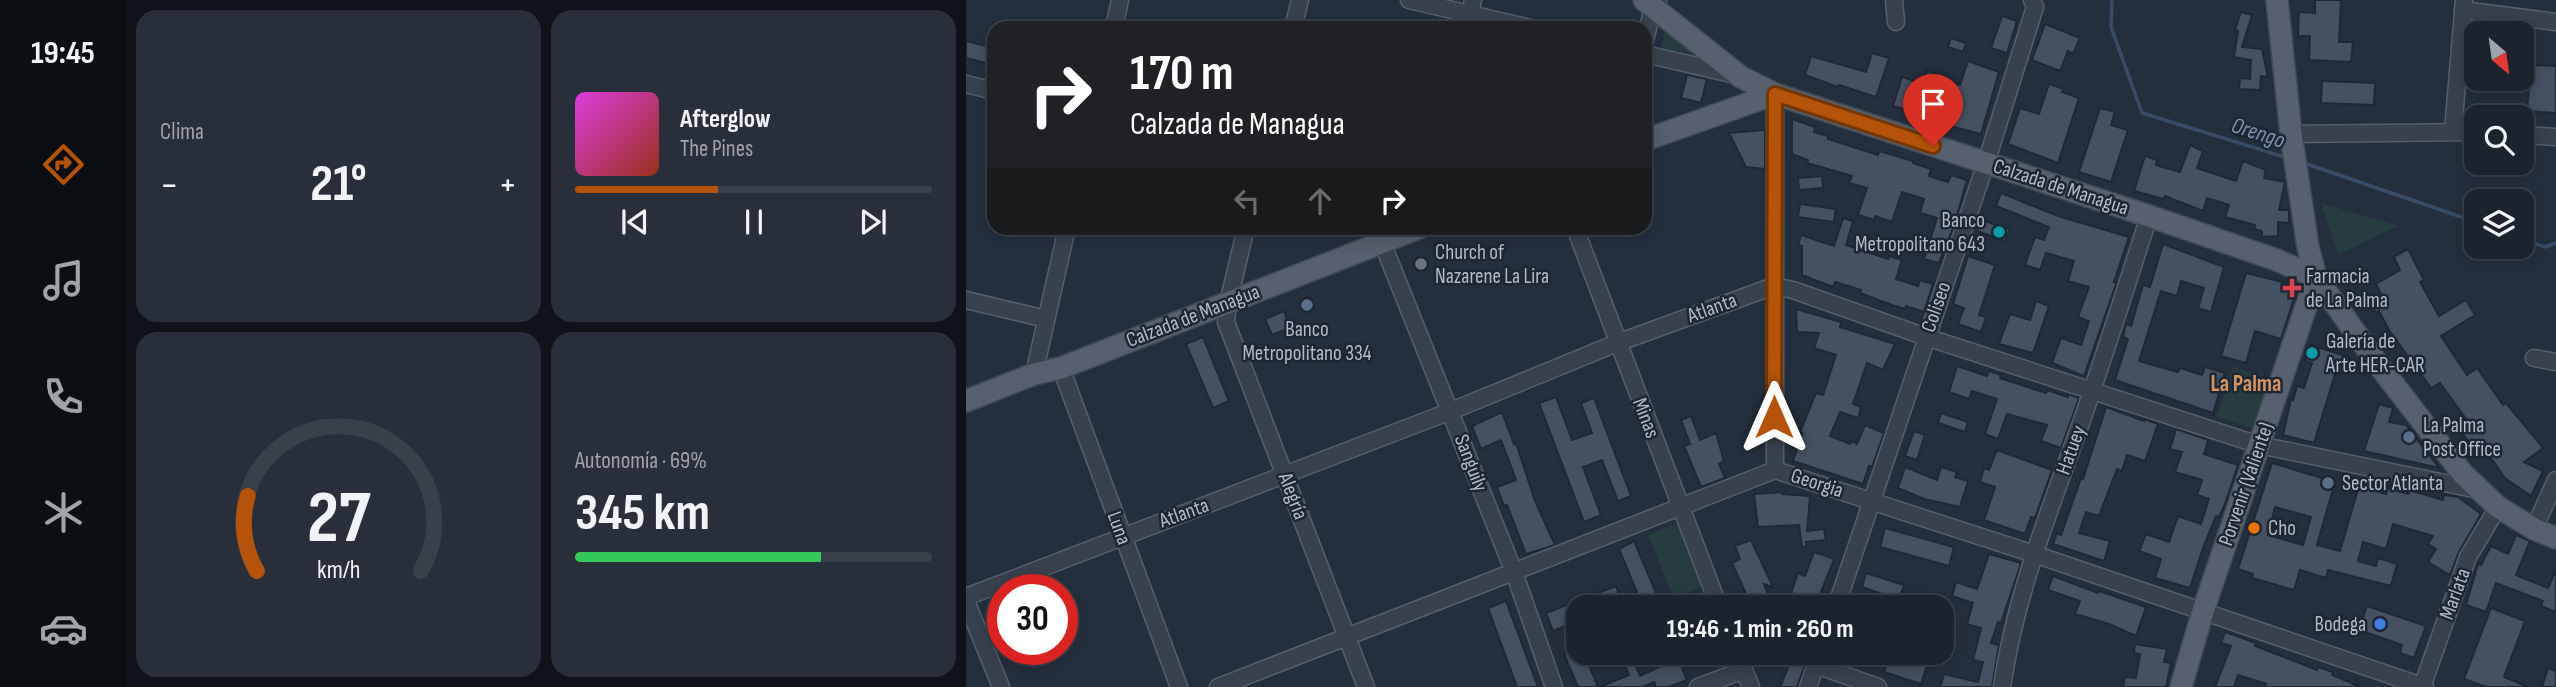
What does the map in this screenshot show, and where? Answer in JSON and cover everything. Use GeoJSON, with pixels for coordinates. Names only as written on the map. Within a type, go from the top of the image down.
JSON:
{"type":"FeatureCollection","features":[{"type":"Feature","properties":{"kind":"main road"},"geometry":{"type":"LineString","coordinates":[[2277,0],[2292,139],[2315,277],[2445,453],[2479,490],[2534,529],[2556,538]]}},
{"type":"Feature","properties":{"kind":"main road","name":"Calzada de Managua"},"geometry":{"type":"LineString","coordinates":[[1652,2],[1741,77],[1775,94],[2149,216],[2274,259],[2315,277]]}},
{"type":"Feature","properties":{"kind":"main road"},"geometry":{"type":"LineString","coordinates":[[1652,138],[1775,94]]}},
{"type":"Feature","properties":{"kind":"main road"},"geometry":{"type":"LineString","coordinates":[[2274,259],[2289,256],[2298,250],[2305,227]]}},
{"type":"Feature","properties":{"kind":"main road","name":"Calzada de Managua"},"geometry":{"type":"LineString","coordinates":[[966,401],[1034,374],[1061,368],[1400,235]]}},
{"type":"Feature","properties":{"kind":"main road","name":"Porvenir (Valiente)"},"geometry":{"type":"LineString","coordinates":[[2181,687],[2203,611],[2315,277]]}},
{"type":"Feature","properties":{"kind":"street"},"geometry":{"type":"LineString","coordinates":[[1116,21],[1120,0]]}},
{"type":"Feature","properties":{"kind":"street"},"geometry":{"type":"LineString","coordinates":[[1295,21],[1300,0]]}},
{"type":"Feature","properties":{"kind":"street"},"geometry":{"type":"LineString","coordinates":[[1409,0],[1500,21]]}},
{"type":"Feature","properties":{"kind":"street"},"geometry":{"type":"LineString","coordinates":[[1895,0],[1896,22]]}},
{"type":"Feature","properties":{"kind":"street"},"geometry":{"type":"LineString","coordinates":[[1649,21],[1652,2]]}},
{"type":"Feature","properties":{"kind":"street","name":"Coliseo"},"geometry":{"type":"LineString","coordinates":[[1840,595],[1986,163],[2034,3]]}},
{"type":"Feature","properties":{"kind":"street"},"geometry":{"type":"LineString","coordinates":[[2453,131],[2464,5],[2556,22]]}},
{"type":"Feature","properties":{"kind":"street"},"geometry":{"type":"LineString","coordinates":[[1652,56],[1741,77]]}},
{"type":"Feature","properties":{"kind":"street"},"geometry":{"type":"LineString","coordinates":[[966,84],[987,89]]}},
{"type":"Feature","properties":{"kind":"street"},"geometry":{"type":"LineString","coordinates":[[1775,94],[1775,470]]}},
{"type":"Feature","properties":{"kind":"street"},"geometry":{"type":"LineString","coordinates":[[2292,139],[2464,131]]}},
{"type":"Feature","properties":{"kind":"street"},"geometry":{"type":"LineString","coordinates":[[2534,136],[2556,138]]}},
{"type":"Feature","properties":{"kind":"street","name":"Hatuey"},"geometry":{"type":"LineString","coordinates":[[2002,687],[2017,613],[2034,554],[2149,216]]}},
{"type":"Feature","properties":{"kind":"street"},"geometry":{"type":"LineString","coordinates":[[1034,374],[1065,235]]}},
{"type":"Feature","properties":{"kind":"street","name":"Alegría"},"geometry":{"type":"LineString","coordinates":[[1244,235],[1226,322],[1366,687]]}},
{"type":"Feature","properties":{"kind":"street","name":"Minas"},"geometry":{"type":"LineString","coordinates":[[1578,235],[1714,595]]}},
{"type":"Feature","properties":{"kind":"street","name":"Sanguily"},"geometry":{"type":"LineString","coordinates":[[1382,242],[1514,572],[1554,687]]}},
{"type":"Feature","properties":{"kind":"street"},"geometry":{"type":"LineString","coordinates":[[1774,286],[2259,444],[2479,490]]}},
{"type":"Feature","properties":{"kind":"street","name":"Atlanta"},"geometry":{"type":"LineString","coordinates":[[966,599],[1122,536],[1451,411],[1617,343],[1774,286]]}},
{"type":"Feature","properties":{"kind":"street"},"geometry":{"type":"LineString","coordinates":[[966,300],[1046,319]]}},
{"type":"Feature","properties":{"kind":"street"},"geometry":{"type":"LineString","coordinates":[[2534,358],[2556,362]]}},
{"type":"Feature","properties":{"kind":"street","name":"Luna"},"geometry":{"type":"LineString","coordinates":[[1061,368],[1179,687]]}},
{"type":"Feature","properties":{"kind":"street","name":"Georgia"},"geometry":{"type":"LineString","coordinates":[[1218,687],[1775,470],[2034,554],[2423,687]]}},
{"type":"Feature","properties":{"kind":"street"},"geometry":{"type":"LineString","coordinates":[[2534,529],[2556,480]]}},
{"type":"Feature","properties":{"kind":"street","name":"Marlata"},"geometry":{"type":"LineString","coordinates":[[2423,687],[2468,556],[2498,506]]}},
{"type":"Feature","properties":{"kind":"street"},"geometry":{"type":"LineString","coordinates":[[966,599],[1001,687]]}},
{"type":"Feature","properties":{"kind":"street"},"geometry":{"type":"LineString","coordinates":[[1742,665],[1751,687]]}},
{"type":"Feature","properties":{"kind":"street"},"geometry":{"type":"LineString","coordinates":[[1808,687],[1816,665]]}},
{"type":"Feature","properties":{"kind":"street"},"geometry":{"type":"LineString","coordinates":[[1831,665],[1878,687]]}},
{"type":"Feature","properties":{"kind":"street"},"geometry":{"type":"LineString","coordinates":[[1699,687],[1744,670]]}},
{"type":"Feature","properties":{"kind":"green space"},"geometry":{"type":"Polygon","coordinates":[[[1665,30],[1698,54],[1661,49],[1665,30]]]}},
{"type":"Feature","properties":{"kind":"green space"},"geometry":{"type":"Polygon","coordinates":[[[2321,203],[2398,226],[2338,255],[2321,203]]]}},
{"type":"Feature","properties":{"kind":"green space"},"geometry":{"type":"Polygon","coordinates":[[[2233,367],[2273,380],[2255,429],[2216,417],[2233,367]]]}},
{"type":"Feature","properties":{"kind":"green space"},"geometry":{"type":"Polygon","coordinates":[[[1677,523],[1703,586],[1683,595],[1672,595],[1648,535],[1677,523]]]}},
{"type":"Feature","properties":{"kind":"building"},"geometry":{"type":"Polygon","coordinates":[[[2315,0],[2341,0],[2339,42],[2353,42],[2351,62],[2309,60],[2310,36],[2298,36],[2299,12],[2315,13],[2315,0]]]}},
{"type":"Feature","properties":{"kind":"building"},"geometry":{"type":"Polygon","coordinates":[[[2241,12],[2252,15],[2242,47],[2262,49],[2268,77],[2261,76],[2260,90],[2239,89],[2240,78],[2250,79],[2251,60],[2234,57],[2238,31],[2235,30],[2241,12]]]}},
{"type":"Feature","properties":{"kind":"building"},"geometry":{"type":"Polygon","coordinates":[[[2002,16],[2017,21],[2007,53],[1991,48],[2002,16]]]}},
{"type":"Feature","properties":{"kind":"building"},"geometry":{"type":"Polygon","coordinates":[[[2045,24],[2080,38],[2073,54],[2068,51],[2060,71],[2032,60],[2045,24]]]}},
{"type":"Feature","properties":{"kind":"building"},"geometry":{"type":"Polygon","coordinates":[[[1951,38],[1966,43],[1963,52],[1948,47],[1951,38]]]}},
{"type":"Feature","properties":{"kind":"building"},"geometry":{"type":"Polygon","coordinates":[[[966,41],[987,46],[987,63],[966,58],[966,41]]]}},
{"type":"Feature","properties":{"kind":"building"},"geometry":{"type":"Polygon","coordinates":[[[1872,53],[1889,58],[1876,97],[1805,75],[1811,56],[1866,72],[1872,53]]]}},
{"type":"Feature","properties":{"kind":"building"},"geometry":{"type":"Polygon","coordinates":[[[1968,61],[1999,72],[1981,134],[1930,121],[1935,106],[1912,98],[1908,110],[1893,106],[1902,77],[1923,84],[1927,71],[1960,85],[1968,61]]]}},
{"type":"Feature","properties":{"kind":"building"},"geometry":{"type":"Polygon","coordinates":[[[2534,65],[2556,66],[2556,113],[2534,111],[2534,105],[2528,105],[2529,91],[2534,91],[2534,65]]]}},
{"type":"Feature","properties":{"kind":"building"},"geometry":{"type":"Polygon","coordinates":[[[1687,75],[1707,79],[1701,103],[1681,98],[1687,75]]]}},
{"type":"Feature","properties":{"kind":"building"},"geometry":{"type":"Polygon","coordinates":[[[2322,81],[2375,83],[2374,105],[2321,103],[2322,81]]]}},
{"type":"Feature","properties":{"kind":"building"},"geometry":{"type":"Polygon","coordinates":[[[2049,84],[2079,98],[2058,163],[2008,144],[2020,108],[2039,114],[2049,84]]]}},
{"type":"Feature","properties":{"kind":"building"},"geometry":{"type":"Polygon","coordinates":[[[2100,108],[2115,112],[2111,125],[2128,130],[2111,182],[2079,172],[2100,108]]]}},
{"type":"Feature","properties":{"kind":"building"},"geometry":{"type":"Polygon","coordinates":[[[1792,119],[1815,127],[1814,132],[1828,136],[1828,139],[1878,155],[1879,151],[1913,161],[1931,169],[1929,176],[1948,182],[1951,175],[1967,180],[1954,226],[1939,263],[1924,259],[1937,218],[1920,213],[1924,199],[1902,192],[1892,222],[1875,216],[1874,220],[1858,215],[1867,188],[1849,183],[1852,176],[1807,163],[1808,160],[1792,154],[1792,119]]]}},
{"type":"Feature","properties":{"kind":"building"},"geometry":{"type":"Polygon","coordinates":[[[1765,130],[1765,169],[1746,167],[1729,133],[1765,130]]]}},
{"type":"Feature","properties":{"kind":"building"},"geometry":{"type":"Polygon","coordinates":[[[2190,145],[2203,151],[2197,168],[2236,181],[2243,161],[2266,170],[2264,178],[2285,182],[2279,210],[2289,210],[2289,223],[2278,222],[2278,236],[2262,237],[2262,231],[2254,229],[2255,225],[2225,217],[2229,205],[2207,198],[2203,211],[2165,196],[2164,199],[2134,191],[2145,156],[2157,160],[2156,165],[2180,172],[2190,145]]]}},
{"type":"Feature","properties":{"kind":"building"},"geometry":{"type":"Polygon","coordinates":[[[1822,176],[1823,188],[1799,190],[1798,178],[1822,176]]]}},
{"type":"Feature","properties":{"kind":"building"},"geometry":{"type":"Polygon","coordinates":[[[2001,193],[2058,216],[2129,237],[2114,282],[2117,282],[2084,376],[2052,363],[2061,338],[2081,345],[2089,321],[2078,317],[2089,287],[2068,281],[2074,261],[2046,253],[2040,270],[2025,265],[2035,237],[2044,240],[2049,227],[1996,206],[2001,193]]]}},
{"type":"Feature","properties":{"kind":"building"},"geometry":{"type":"Polygon","coordinates":[[[1800,204],[1836,209],[1834,222],[1798,217],[1800,204]]]}},
{"type":"Feature","properties":{"kind":"building"},"geometry":{"type":"Polygon","coordinates":[[[1843,218],[1853,221],[1846,245],[1888,259],[1889,256],[1902,260],[1896,279],[1918,286],[1920,280],[1933,284],[1924,312],[1892,305],[1860,293],[1861,290],[1835,282],[1833,287],[1802,275],[1802,246],[1798,245],[1801,235],[1834,246],[1843,218]]]}},
{"type":"Feature","properties":{"kind":"building"},"geometry":{"type":"Polygon","coordinates":[[[1981,220],[2010,229],[2005,241],[1977,231],[1981,220]]]}},
{"type":"Feature","properties":{"kind":"building"},"geometry":{"type":"Polygon","coordinates":[[[2163,244],[2224,267],[2211,312],[2198,308],[2204,288],[2181,281],[2177,296],[2161,291],[2139,361],[2178,372],[2180,368],[2202,375],[2205,367],[2225,373],[2213,413],[2115,380],[2128,339],[2123,337],[2126,324],[2131,326],[2143,285],[2150,287],[2163,244]]]}},
{"type":"Feature","properties":{"kind":"building"},"geometry":{"type":"Polygon","coordinates":[[[2408,249],[2424,280],[2420,282],[2439,316],[2466,300],[2475,315],[2441,336],[2467,375],[2477,368],[2503,405],[2506,403],[2543,448],[2524,462],[2543,471],[2531,496],[2505,478],[2488,454],[2482,459],[2463,434],[2472,427],[2440,383],[2431,388],[2369,300],[2381,294],[2376,284],[2400,270],[2394,257],[2408,249]]]}},
{"type":"Feature","properties":{"kind":"building"},"geometry":{"type":"Polygon","coordinates":[[[1968,256],[1995,265],[1979,315],[1986,317],[1981,332],[1958,324],[1964,308],[1953,304],[1968,256]]]}},
{"type":"Feature","properties":{"kind":"building"},"geometry":{"type":"Polygon","coordinates":[[[2246,273],[2298,286],[2281,339],[2255,331],[2246,363],[2221,356],[2246,273]]]}},
{"type":"Feature","properties":{"kind":"building"},"geometry":{"type":"Polygon","coordinates":[[[2036,301],[2049,306],[2033,353],[1999,344],[2010,314],[2030,320],[2036,301]]]}},
{"type":"Feature","properties":{"kind":"building"},"geometry":{"type":"Polygon","coordinates":[[[1796,309],[1841,322],[1840,327],[1895,344],[1883,370],[1867,363],[1853,404],[1861,407],[1858,418],[1840,412],[1830,436],[1857,444],[1865,425],[1884,433],[1863,484],[1793,461],[1802,433],[1800,432],[1816,393],[1823,395],[1836,355],[1814,348],[1819,333],[1797,332],[1796,309]]]}},
{"type":"Feature","properties":{"kind":"building"},"geometry":{"type":"Polygon","coordinates":[[[1284,311],[1290,328],[1272,335],[1265,319],[1284,311]]]}},
{"type":"Feature","properties":{"kind":"building"},"geometry":{"type":"Polygon","coordinates":[[[1203,337],[1229,401],[1213,408],[1186,344],[1203,337]]]}},
{"type":"Feature","properties":{"kind":"building"},"geometry":{"type":"Polygon","coordinates":[[[2310,345],[2349,357],[2344,373],[2336,371],[2314,443],[2283,435],[2291,399],[2293,400],[2297,386],[2304,388],[2312,363],[2305,361],[2310,345]]]}},
{"type":"Feature","properties":{"kind":"building"},"geometry":{"type":"Polygon","coordinates":[[[1957,366],[1987,376],[1989,371],[2001,375],[2000,378],[2046,393],[2047,390],[2079,398],[2061,448],[2041,441],[2047,425],[2007,414],[1998,439],[1985,434],[1997,399],[1972,391],[1969,399],[1949,392],[1957,366]]]}},
{"type":"Feature","properties":{"kind":"building"},"geometry":{"type":"Polygon","coordinates":[[[1556,397],[1572,440],[1592,433],[1581,403],[1594,398],[1631,496],[1618,501],[1602,460],[1583,467],[1601,515],[1584,522],[1539,403],[1556,397]]]}},
{"type":"Feature","properties":{"kind":"building"},"geometry":{"type":"Polygon","coordinates":[[[2379,404],[2393,408],[2389,422],[2406,425],[2439,468],[2364,451],[2379,404]]]}},
{"type":"Feature","properties":{"kind":"building"},"geometry":{"type":"Polygon","coordinates":[[[2106,407],[2158,424],[2145,461],[2127,455],[2122,471],[2117,469],[2099,516],[2086,512],[2079,533],[2110,541],[2104,561],[2053,544],[2057,533],[2061,535],[2081,478],[2083,479],[2106,407]]]}},
{"type":"Feature","properties":{"kind":"building"},"geometry":{"type":"Polygon","coordinates":[[[1502,412],[1514,444],[1516,443],[1535,501],[1555,545],[1526,554],[1497,487],[1516,480],[1501,440],[1481,449],[1472,426],[1502,412]]]}},
{"type":"Feature","properties":{"kind":"building"},"geometry":{"type":"Polygon","coordinates":[[[1941,413],[1968,422],[1965,432],[1938,423],[1941,413]]]}},
{"type":"Feature","properties":{"kind":"building"},"geometry":{"type":"Polygon","coordinates":[[[1691,416],[1700,440],[1716,433],[1724,461],[1719,464],[1725,478],[1701,487],[1684,446],[1690,444],[1681,420],[1691,416]]]}},
{"type":"Feature","properties":{"kind":"building"},"geometry":{"type":"Polygon","coordinates":[[[2176,429],[2208,440],[2204,454],[2238,465],[2225,504],[2219,517],[2216,516],[2203,548],[2190,588],[2155,578],[2161,559],[2139,551],[2146,534],[2169,542],[2178,516],[2201,524],[2209,499],[2197,495],[2202,480],[2175,472],[2182,452],[2170,449],[2176,429]]]}},
{"type":"Feature","properties":{"kind":"building"},"geometry":{"type":"Polygon","coordinates":[[[1914,431],[1925,435],[1917,460],[1905,456],[1914,431]]]}},
{"type":"Feature","properties":{"kind":"building"},"geometry":{"type":"Polygon","coordinates":[[[1997,450],[2052,470],[2035,518],[2031,517],[2025,534],[1984,520],[1995,487],[1980,482],[1984,468],[1989,470],[1997,450]]]}},
{"type":"Feature","properties":{"kind":"building"},"geometry":{"type":"Polygon","coordinates":[[[2272,463],[2335,482],[2317,545],[2340,551],[2359,486],[2386,494],[2388,488],[2408,494],[2409,490],[2443,500],[2444,495],[2458,497],[2481,514],[2459,552],[2450,575],[2428,562],[2436,549],[2428,544],[2433,536],[2393,524],[2386,549],[2363,542],[2358,561],[2376,566],[2378,558],[2397,564],[2391,586],[2328,570],[2326,578],[2300,570],[2294,590],[2252,578],[2253,574],[2238,569],[2272,463]],[[2275,507],[2268,535],[2303,545],[2311,517],[2275,507]]]}},
{"type":"Feature","properties":{"kind":"building"},"geometry":{"type":"Polygon","coordinates":[[[1905,467],[1937,480],[1941,467],[1957,472],[1955,477],[1968,481],[1960,507],[1924,499],[1898,488],[1905,467]]]}},
{"type":"Feature","properties":{"kind":"building"},"geometry":{"type":"Polygon","coordinates":[[[1782,492],[1810,496],[1807,531],[1824,529],[1826,540],[1806,542],[1806,547],[1802,547],[1799,525],[1758,527],[1754,494],[1782,492]]]}},
{"type":"Feature","properties":{"kind":"building"},"geometry":{"type":"Polygon","coordinates":[[[1885,528],[1954,547],[1949,566],[1880,547],[1885,528]]]}},
{"type":"Feature","properties":{"kind":"building"},"geometry":{"type":"Polygon","coordinates":[[[2516,535],[2530,541],[2516,575],[2548,588],[2556,570],[2556,612],[2541,606],[2543,601],[2496,583],[2486,612],[2466,605],[2478,564],[2481,565],[2491,546],[2508,554],[2516,535]]]}},
{"type":"Feature","properties":{"kind":"building"},"geometry":{"type":"Polygon","coordinates":[[[1751,540],[1773,587],[1764,584],[1768,595],[1747,595],[1732,563],[1740,559],[1735,546],[1751,540]]]}},
{"type":"Feature","properties":{"kind":"building"},"geometry":{"type":"Polygon","coordinates":[[[1634,541],[1657,595],[1638,595],[1619,549],[1634,541]]]}},
{"type":"Feature","properties":{"kind":"building"},"geometry":{"type":"Polygon","coordinates":[[[1814,552],[1834,559],[1820,595],[1791,593],[1798,573],[1805,576],[1814,552]]]}},
{"type":"Feature","properties":{"kind":"building"},"geometry":{"type":"Polygon","coordinates":[[[1989,554],[2021,563],[2001,623],[1998,622],[1991,643],[1999,645],[1992,687],[1940,687],[1944,674],[1978,682],[1983,662],[1973,660],[1981,628],[1967,624],[1973,603],[1952,595],[1956,582],[1977,589],[1989,554]]]}},
{"type":"Feature","properties":{"kind":"building"},"geometry":{"type":"Polygon","coordinates":[[[1866,573],[1904,585],[1901,595],[1885,595],[1862,587],[1866,573]]]}},
{"type":"Feature","properties":{"kind":"building"},"geometry":{"type":"Polygon","coordinates":[[[2053,576],[2146,607],[2136,636],[2109,624],[2075,614],[2080,601],[2048,590],[2053,576]]]}},
{"type":"Feature","properties":{"kind":"building"},"geometry":{"type":"Polygon","coordinates":[[[1616,586],[1619,595],[1593,595],[1616,586]]]}},
{"type":"Feature","properties":{"kind":"building"},"geometry":{"type":"Polygon","coordinates":[[[1506,601],[1538,687],[1517,687],[1488,608],[1506,601]]]}},
{"type":"Feature","properties":{"kind":"building"},"geometry":{"type":"Polygon","coordinates":[[[1566,605],[1566,626],[1553,631],[1546,613],[1566,605]]]}},
{"type":"Feature","properties":{"kind":"building"},"geometry":{"type":"Polygon","coordinates":[[[2367,606],[2426,626],[2414,658],[2400,653],[2402,645],[2359,630],[2367,606]]]}},
{"type":"Feature","properties":{"kind":"building"},"geometry":{"type":"Polygon","coordinates":[[[2491,608],[2525,621],[2504,677],[2528,687],[2487,687],[2464,679],[2491,608]]]}},
{"type":"Feature","properties":{"kind":"building"},"geometry":{"type":"Polygon","coordinates":[[[2225,632],[2317,670],[2318,667],[2333,672],[2332,675],[2361,687],[2265,687],[2266,684],[2238,675],[2234,687],[2215,687],[2231,646],[2221,643],[2225,632]]]}},
{"type":"Feature","properties":{"kind":"building"},"geometry":{"type":"Polygon","coordinates":[[[2135,644],[2167,649],[2164,662],[2171,663],[2166,687],[2123,687],[2125,677],[2136,678],[2140,654],[2134,653],[2135,644]]]}},
{"type":"Feature","properties":{"kind":"building"},"geometry":{"type":"Polygon","coordinates":[[[1569,665],[1589,665],[1598,687],[1578,687],[1569,665]]]}},
{"type":"Feature","properties":{"kind":"building"},"geometry":{"type":"Polygon","coordinates":[[[1624,665],[1635,665],[1640,676],[1663,665],[1681,665],[1687,680],[1669,687],[1656,687],[1654,682],[1642,687],[1600,687],[1629,675],[1624,665]]]}},
{"type":"Feature","properties":{"kind":"building"},"geometry":{"type":"Polygon","coordinates":[[[1789,665],[1805,665],[1797,687],[1780,687],[1789,665]]]}},
{"type":"Feature","properties":{"kind":"building"},"geometry":{"type":"Polygon","coordinates":[[[1886,665],[1927,665],[1921,684],[1884,672],[1886,665]]]}},
{"type":"Feature","properties":{"kind":"building"},"geometry":{"type":"Polygon","coordinates":[[[2548,668],[2556,671],[2556,687],[2542,687],[2548,668]]]}},
{"type":"Feature","properties":{"kind":"waterway","name":"Orengo"},"geometry":{"type":"LineString","coordinates":[[2112,0],[2111,27],[2142,113],[2288,158]]}},
{"type":"Feature","properties":{"kind":"waterway","name":"Orengo"},"geometry":{"type":"LineString","coordinates":[[2301,162],[2464,218]]}},
{"type":"Feature","properties":{"kind":"waterway","name":"Orengo"},"geometry":{"type":"LineString","coordinates":[[2534,243],[2545,247],[2556,243]]}},
{"type":"Feature","properties":{"kind":"place","name":"Banco Metropolitano 643"},"geometry":{"type":"Point","coordinates":[1999,232]}},
{"type":"Feature","properties":{"kind":"place","name":"Church of Nazarene La Lira"},"geometry":{"type":"Point","coordinates":[1421,264]}},
{"type":"Feature","properties":{"kind":"place","name":"Farmacia de La Palma"},"geometry":{"type":"Point","coordinates":[2292,288]}},
{"type":"Feature","properties":{"kind":"place","name":"Banco Metropolitano 334"},"geometry":{"type":"Point","coordinates":[1307,305]}},
{"type":"Feature","properties":{"kind":"place","name":"Galería de Arte HER-CAR"},"geometry":{"type":"Point","coordinates":[2312,353]}},
{"type":"Feature","properties":{"kind":"place","name":"La Palma Post Office"},"geometry":{"type":"Point","coordinates":[2409,437]}},
{"type":"Feature","properties":{"kind":"place","name":"Sector Atlanta"},"geometry":{"type":"Point","coordinates":[2328,483]}},
{"type":"Feature","properties":{"kind":"place","name":"Cho"},"geometry":{"type":"Point","coordinates":[2254,528]}},
{"type":"Feature","properties":{"kind":"place","name":"Bodega"},"geometry":{"type":"Point","coordinates":[2380,624]}},
{"type":"Feature","properties":{"kind":"district","name":"La Palma"},"geometry":{"type":"Point","coordinates":[2246,384]}},
{"type":"Feature","properties":{"kind":"route"},"geometry":{"type":"LineString","coordinates":[[1774,417],[1775,94],[1933,146]]}}]}
